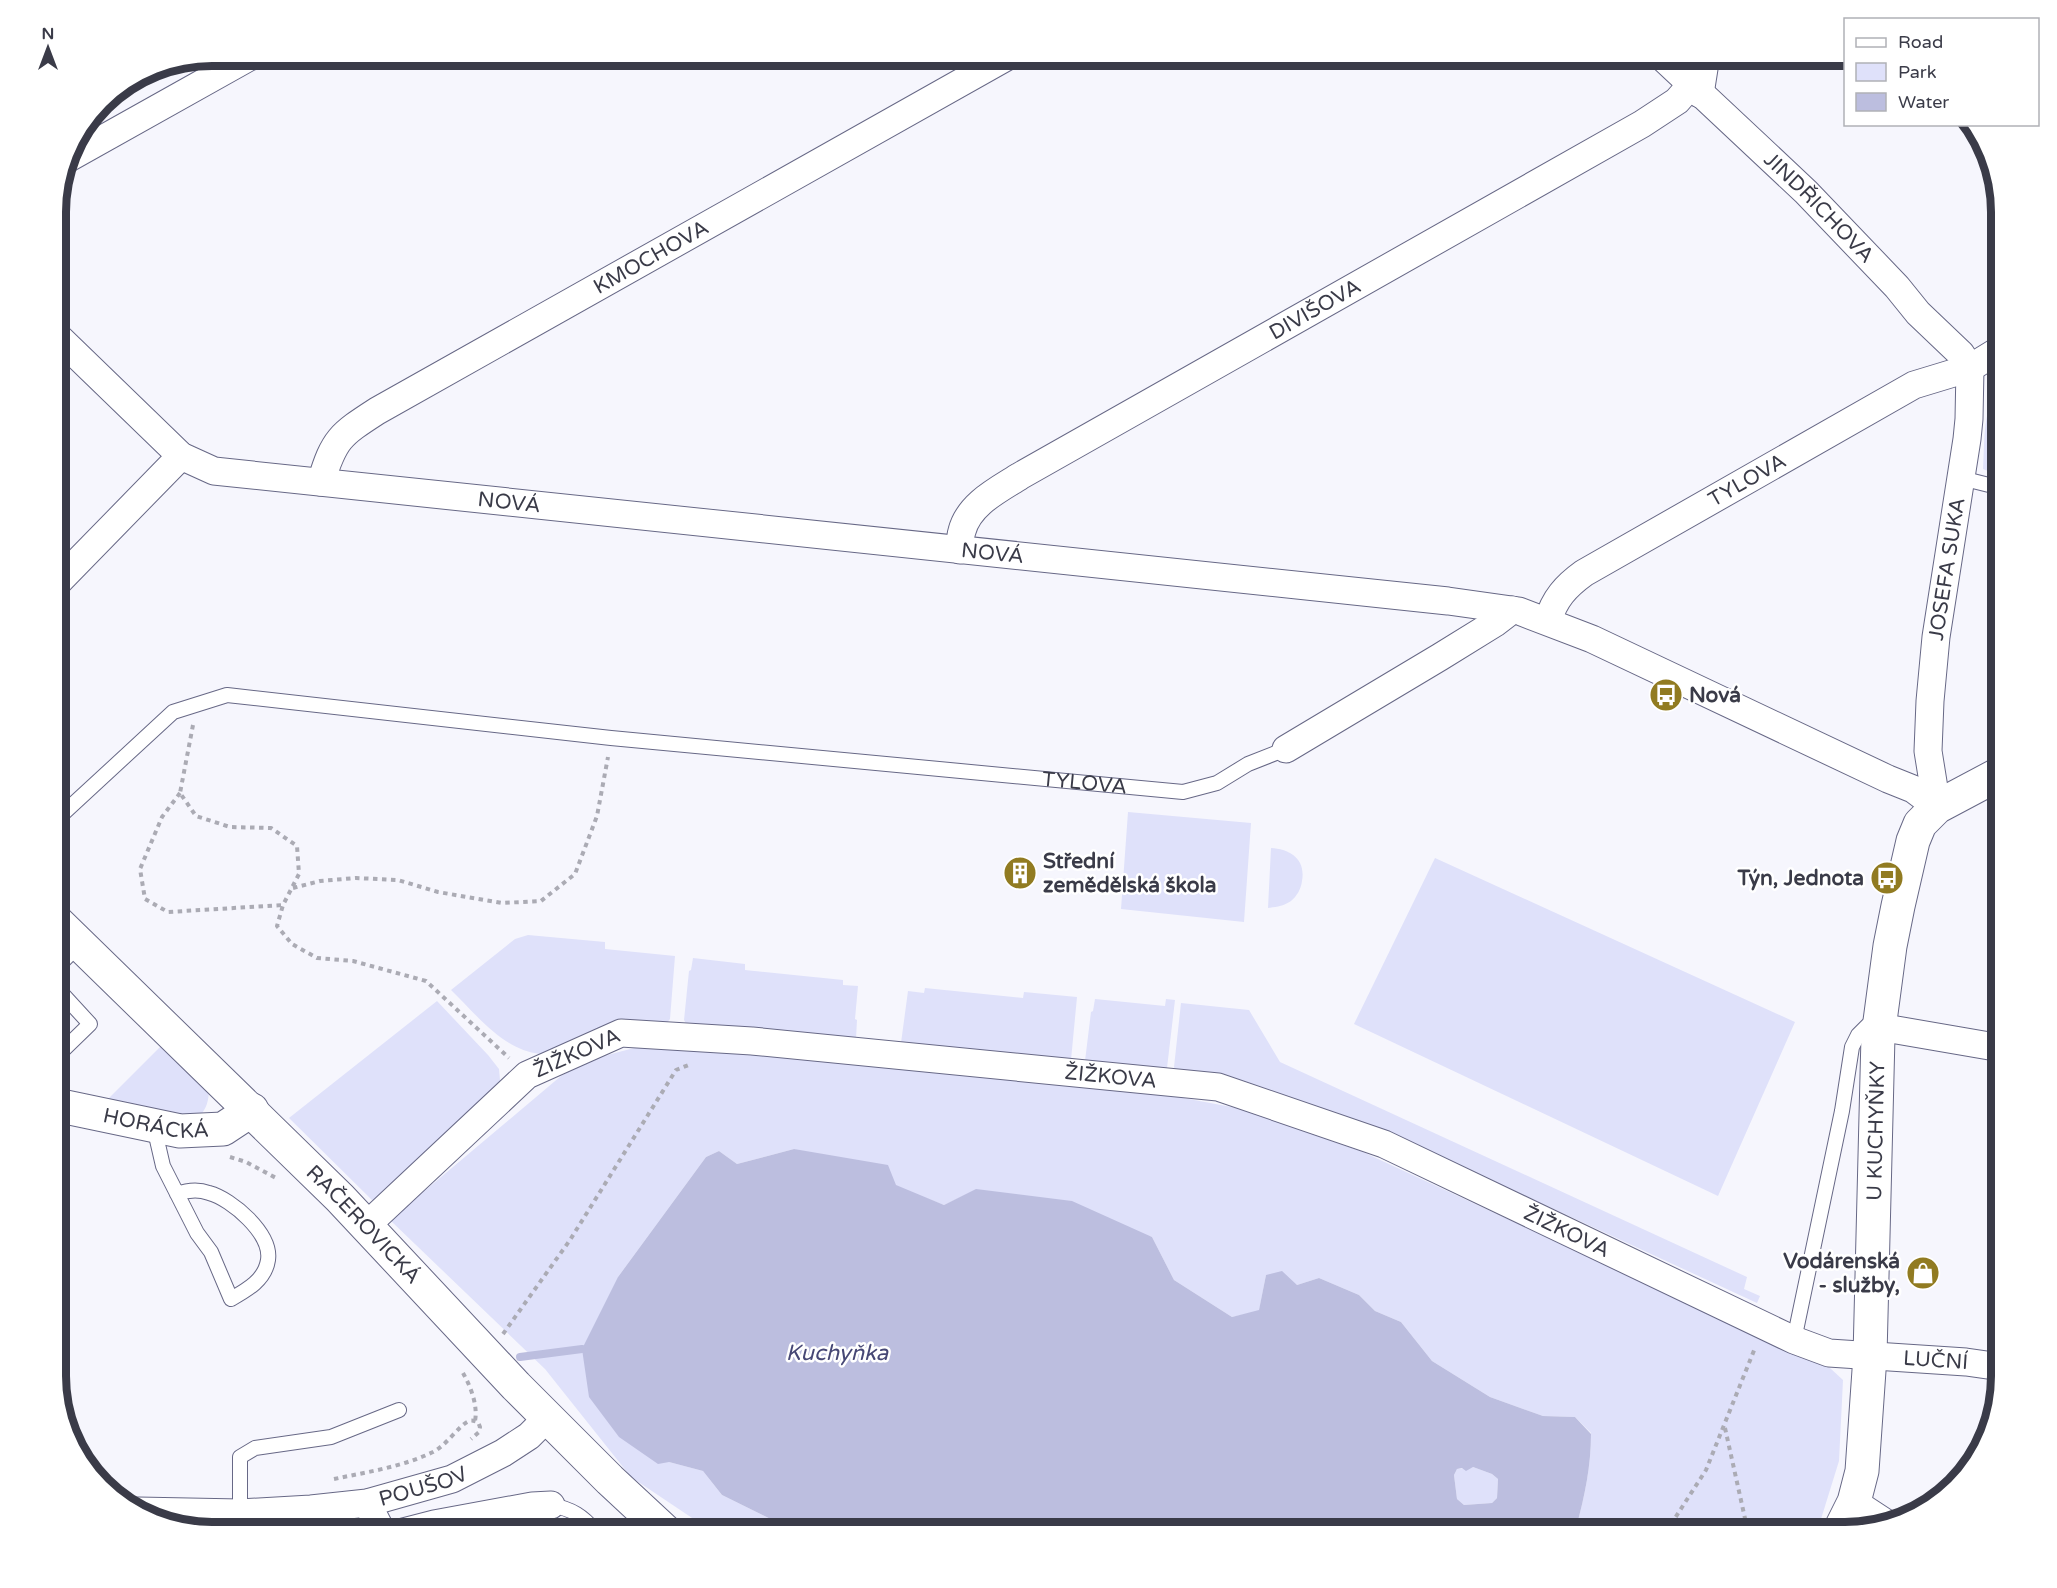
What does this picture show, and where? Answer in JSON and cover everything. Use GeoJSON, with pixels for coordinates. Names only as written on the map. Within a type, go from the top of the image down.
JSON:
{"type":"FeatureCollection","features":[{"type":"Feature","properties":{"kind":"street"},"geometry":{"type":"LineString","coordinates":[[79,153],[233,66]]}},
{"type":"Feature","properties":{"kind":"street","name":"KMOCHOVA"},"geometry":{"type":"LineString","coordinates":[[321,482],[334,446],[346,431],[377,411],[990,66]]}},
{"type":"Feature","properties":{"kind":"street","name":"JINDŘICHOVA"},"geometry":{"type":"LineString","coordinates":[[1671,66],[1806,192],[1897,287],[1918,313],[1961,354],[1970,368]]}},
{"type":"Feature","properties":{"kind":"street"},"geometry":{"type":"LineString","coordinates":[[1695,89],[1703,66]]}},
{"type":"Feature","properties":{"kind":"street","name":"DIVIŠOVA"},"geometry":{"type":"LineString","coordinates":[[960,550],[962,531],[969,515],[983,501],[1020,476],[1642,124],[1695,89]]}},
{"type":"Feature","properties":{"kind":"street","name":"NOVÁ"},"geometry":{"type":"LineString","coordinates":[[66,345],[181,456],[214,471],[1436,600],[1512,610],[1548,621],[1592,639],[1913,789],[1937,807]]}},
{"type":"Feature","properties":{"kind":"street"},"geometry":{"type":"LineString","coordinates":[[1970,368],[1991,355]]}},
{"type":"Feature","properties":{"kind":"street","name":"JOSEFA SUKA"},"geometry":{"type":"LineString","coordinates":[[1937,807],[1928,751],[1929,700],[1936,637],[1969,419],[1970,368]]}},
{"type":"Feature","properties":{"kind":"street","name":"TYLOVA"},"geometry":{"type":"LineString","coordinates":[[1548,621],[1551,608],[1567,585],[1592,567],[1670,525],[1914,385],[1970,368]]}},
{"type":"Feature","properties":{"kind":"street"},"geometry":{"type":"LineString","coordinates":[[66,574],[181,456]]}},
{"type":"Feature","properties":{"kind":"street","name":"TYLOVA"},"geometry":{"type":"LineString","coordinates":[[1286,749],[1440,657],[1512,610]]}},
{"type":"Feature","properties":{"kind":"street","name":"U KUCHYŇKY"},"geometry":{"type":"LineString","coordinates":[[1844,1522],[1854,1502],[1862,1471],[1870,1356],[1880,1023],[1890,946],[1913,841],[1920,824],[1937,807],[1991,778]]}},
{"type":"Feature","properties":{"kind":"street","name":"RAČEROVICKÁ"},"geometry":{"type":"LineString","coordinates":[[66,931],[367,1225],[548,1417],[654,1522]]}},
{"type":"Feature","properties":{"kind":"street"},"geometry":{"type":"LineString","coordinates":[[1880,1023],[1991,1046]]}},
{"type":"Feature","properties":{"kind":"street","name":"ŽIŽKOVA"},"geometry":{"type":"LineString","coordinates":[[367,1225],[527,1075],[621,1033],[764,1042],[1218,1087],[1384,1144],[1794,1340],[1829,1353],[1870,1356]]}},
{"type":"Feature","properties":{"kind":"street","name":"HORÁCKÁ"},"geometry":{"type":"LineString","coordinates":[[66,1107],[180,1131],[223,1129],[252,1110]]}},
{"type":"Feature","properties":{"kind":"street","name":"LUČNÍ"},"geometry":{"type":"LineString","coordinates":[[1870,1356],[1991,1366]]}},
{"type":"Feature","properties":{"kind":"street","name":"POUŠOV"},"geometry":{"type":"LineString","coordinates":[[158,1511],[240,1513],[367,1503],[452,1479],[529,1436],[548,1417]]}},
{"type":"Feature","properties":{"kind":"street"},"geometry":{"type":"LineString","coordinates":[[1854,1502],[1878,1518]]}},
{"type":"Feature","properties":{"kind":"street"},"geometry":{"type":"LineString","coordinates":[[367,1503],[376,1522]]}},
{"type":"Feature","properties":{"kind":"street"},"geometry":{"type":"LineString","coordinates":[[474,1522],[532,1506],[551,1505]]}},
{"type":"Feature","properties":{"kind":"lane"},"geometry":{"type":"LineString","coordinates":[[1961,478],[1991,486]]}},
{"type":"Feature","properties":{"kind":"lane","name":"TYLOVA"},"geometry":{"type":"LineString","coordinates":[[66,811],[173,712],[227,695],[611,738],[1183,792],[1217,783],[1248,764],[1286,749]]}},
{"type":"Feature","properties":{"kind":"lane"},"geometry":{"type":"LineString","coordinates":[[66,958],[80,944]]}},
{"type":"Feature","properties":{"kind":"lane"},"geometry":{"type":"LineString","coordinates":[[66,998],[90,1024],[66,1047]]}},
{"type":"Feature","properties":{"kind":"lane"},"geometry":{"type":"LineString","coordinates":[[1794,1340],[1842,1111],[1852,1047],[1858,1035],[1868,1025],[1880,1023]]}},
{"type":"Feature","properties":{"kind":"lane"},"geometry":{"type":"LineString","coordinates":[[154,1125],[163,1166],[177,1194],[197,1233],[211,1252],[231,1299],[249,1290],[263,1275],[269,1258],[264,1238],[246,1215],[222,1198],[190,1190],[177,1194]]}},
{"type":"Feature","properties":{"kind":"lane"},"geometry":{"type":"LineString","coordinates":[[240,1513],[240,1457],[255,1448],[332,1437],[399,1410]]}},
{"type":"Feature","properties":{"kind":"lane"},"geometry":{"type":"LineString","coordinates":[[551,1505],[574,1512],[587,1522]]}},
{"type":"Feature","properties":{"kind":"path"},"geometry":{"type":"LineString","coordinates":[[197,705],[180,793],[162,817],[140,869],[146,899],[168,912],[283,905]]}},
{"type":"Feature","properties":{"kind":"path"},"geometry":{"type":"LineString","coordinates":[[292,888],[320,881],[356,878],[398,880],[438,892],[502,903],[541,902],[575,874],[597,816],[611,738]]}},
{"type":"Feature","properties":{"kind":"path"},"geometry":{"type":"LineString","coordinates":[[180,793],[196,816],[230,827],[271,828],[297,846],[300,874],[283,905],[277,926],[292,944],[317,958],[353,961],[426,981],[527,1075]]}},
{"type":"Feature","properties":{"kind":"path"},"geometry":{"type":"LineString","coordinates":[[499,1340],[570,1240],[676,1070],[698,1062]]}},
{"type":"Feature","properties":{"kind":"path"},"geometry":{"type":"LineString","coordinates":[[1673,1522],[1706,1470],[1725,1426],[1749,1359],[1770,1328]]}},
{"type":"Feature","properties":{"kind":"path"},"geometry":{"type":"LineString","coordinates":[[325,1481],[392,1467],[433,1452],[444,1445],[467,1422],[472,1420],[478,1422],[480,1429],[468,1442]]}},
{"type":"Feature","properties":{"kind":"path"},"geometry":{"type":"LineString","coordinates":[[1725,1426],[1746,1522]]}},
{"type":"Feature","properties":{"kind":"green space"},"geometry":{"type":"Polygon","coordinates":[[[1991,401],[1991,472],[1983,469],[1987,414],[1991,401]]]}},
{"type":"Feature","properties":{"kind":"green space"},"geometry":{"type":"Polygon","coordinates":[[[1128,812],[1251,823],[1244,922],[1121,909],[1128,812]]]}},
{"type":"Feature","properties":{"kind":"green space"},"geometry":{"type":"Polygon","coordinates":[[[1271,848],[1290,853],[1299,861],[1303,873],[1301,887],[1293,899],[1283,905],[1268,908],[1271,848]]]}},
{"type":"Feature","properties":{"kind":"green space"},"geometry":{"type":"Polygon","coordinates":[[[1435,858],[1795,1022],[1718,1196],[1354,1024],[1435,858]]]}},
{"type":"Feature","properties":{"kind":"green space"},"geometry":{"type":"Polygon","coordinates":[[[528,935],[605,942],[605,949],[675,956],[670,1019],[665,1025],[540,1054],[514,1046],[502,1039],[451,990],[515,939],[528,935]]]}},
{"type":"Feature","properties":{"kind":"green space"},"geometry":{"type":"Polygon","coordinates":[[[693,958],[745,964],[745,970],[843,980],[843,985],[858,986],[856,1039],[688,1027],[684,1020],[689,971],[693,958]]]}},
{"type":"Feature","properties":{"kind":"green space"},"geometry":{"type":"Polygon","coordinates":[[[925,988],[1023,998],[1024,992],[1077,997],[1071,1060],[901,1043],[908,991],[924,993],[925,988]]]}},
{"type":"Feature","properties":{"kind":"green space"},"geometry":{"type":"Polygon","coordinates":[[[1095,999],[1165,1006],[1166,999],[1175,1000],[1167,1068],[1162,1075],[1085,1061],[1091,1012],[1095,999]]]}},
{"type":"Feature","properties":{"kind":"green space"},"geometry":{"type":"Polygon","coordinates":[[[437,1001],[499,1069],[501,1091],[374,1202],[289,1118],[437,1001]]]}},
{"type":"Feature","properties":{"kind":"green space"},"geometry":{"type":"Polygon","coordinates":[[[1181,1003],[1249,1010],[1280,1062],[1747,1277],[1744,1289],[1760,1296],[1757,1303],[1374,1126],[1252,1085],[1177,1077],[1174,1067],[1181,1003]]]}},
{"type":"Feature","properties":{"kind":"green space"},"geometry":{"type":"Polygon","coordinates":[[[162,1045],[209,1092],[206,1108],[196,1120],[104,1103],[162,1045]]]}},
{"type":"Feature","properties":{"kind":"green space"},"geometry":{"type":"Polygon","coordinates":[[[638,1047],[678,1047],[1178,1097],[1237,1108],[1363,1152],[1830,1368],[1843,1380],[1839,1461],[1820,1522],[1578,1522],[1590,1459],[1591,1433],[1575,1417],[1543,1416],[1490,1397],[1432,1361],[1401,1322],[1375,1311],[1359,1295],[1319,1278],[1297,1285],[1266,1275],[1259,1311],[1232,1317],[1174,1280],[1152,1237],[976,1190],[944,1205],[794,1149],[737,1164],[719,1151],[706,1157],[618,1277],[669,1462],[703,1471],[722,1495],[777,1522],[698,1522],[631,1477],[545,1369],[390,1220],[561,1076],[592,1059],[638,1047]]]}},
{"type":"Feature","properties":{"kind":"green space"},"geometry":{"type":"Polygon","coordinates":[[[1473,1467],[1492,1474],[1498,1479],[1497,1498],[1492,1503],[1464,1505],[1457,1499],[1454,1475],[1457,1469],[1473,1467]]]}},
{"type":"Feature","properties":{"kind":"water","name":"Kuchyňka"},"geometry":{"type":"Polygon","coordinates":[[[794,1149],[888,1165],[896,1185],[944,1205],[976,1189],[1072,1201],[1152,1237],[1174,1280],[1232,1317],[1259,1310],[1266,1275],[1282,1271],[1297,1285],[1319,1278],[1359,1295],[1375,1311],[1401,1322],[1432,1361],[1490,1397],[1543,1416],[1575,1417],[1591,1434],[1590,1459],[1578,1522],[777,1522],[722,1495],[703,1471],[669,1462],[658,1464],[619,1437],[589,1397],[582,1349],[618,1277],[706,1157],[719,1151],[737,1164],[794,1149]],[[1473,1467],[1466,1471],[1462,1468],[1457,1469],[1454,1475],[1457,1499],[1464,1505],[1492,1503],[1497,1498],[1498,1479],[1492,1474],[1473,1467]]]}},
{"type":"Feature","properties":{"kind":"waterway"},"geometry":{"type":"LineString","coordinates":[[520,1357],[582,1349]]}},
{"type":"Feature","properties":{"kind":"place","name":"Nová"},"geometry":{"type":"Point","coordinates":[1666,695]}},
{"type":"Feature","properties":{"kind":"place","name":"Střední zemědělská škola"},"geometry":{"type":"Point","coordinates":[1020,873]}},
{"type":"Feature","properties":{"kind":"place","name":"Týn, Jednota"},"geometry":{"type":"Point","coordinates":[1887,878]}},
{"type":"Feature","properties":{"kind":"place","name":"Vodárenská - služby,"},"geometry":{"type":"Point","coordinates":[1923,1273]}}]}
